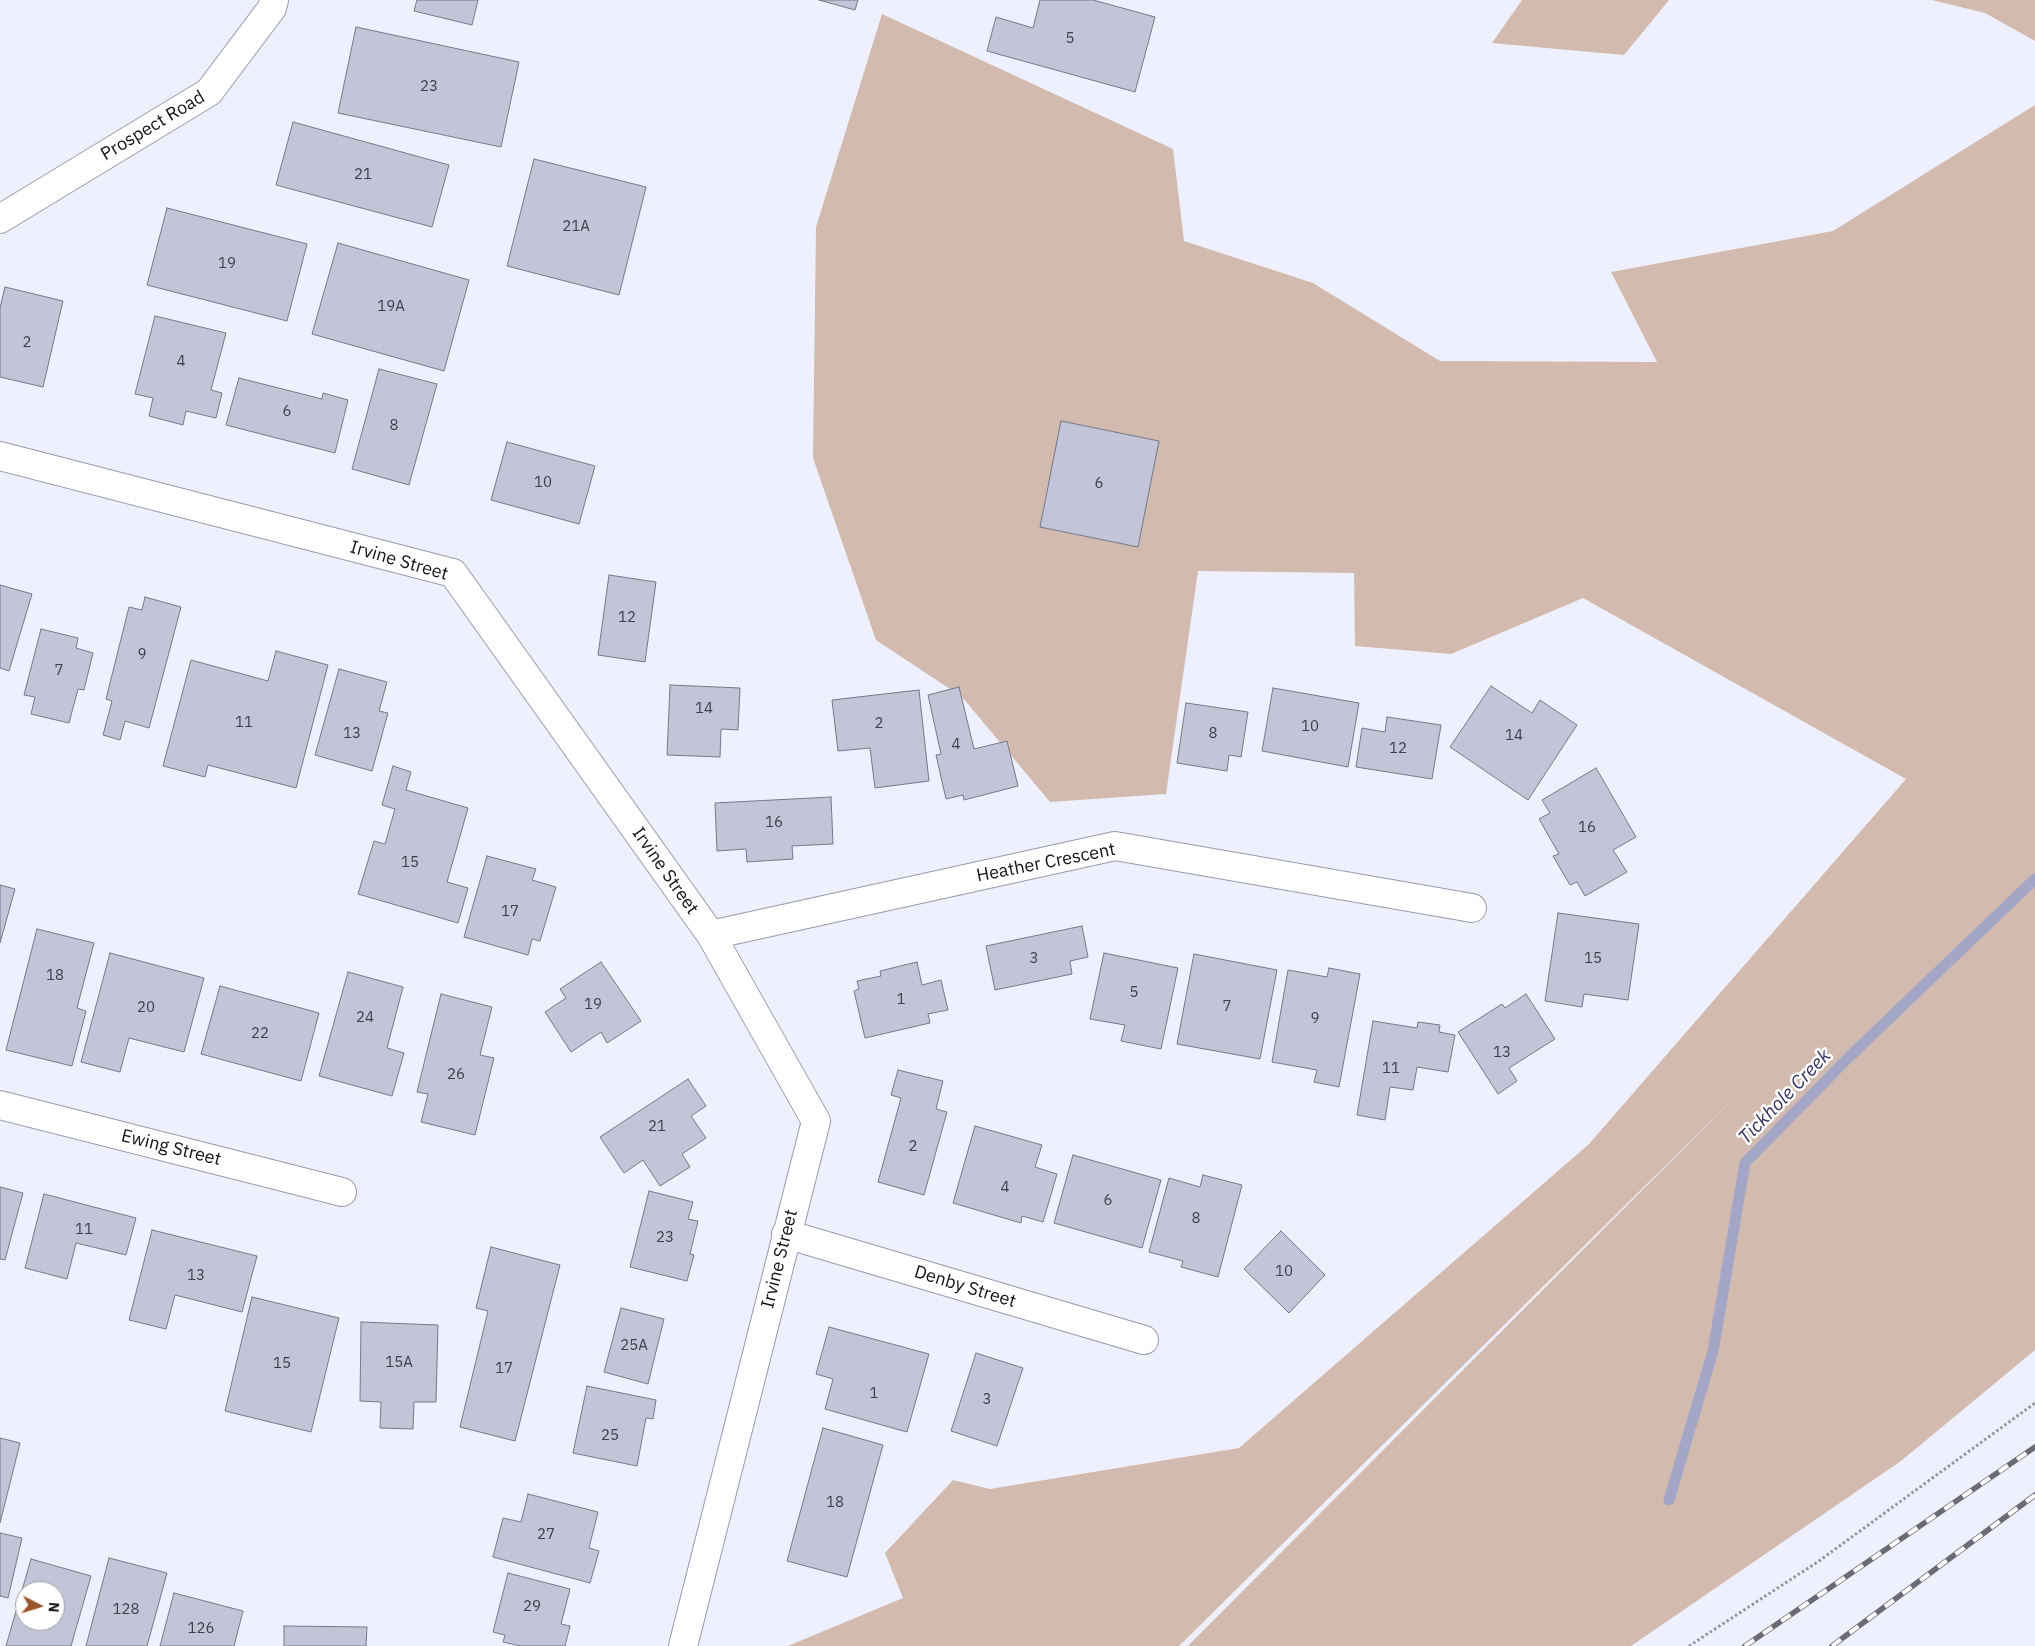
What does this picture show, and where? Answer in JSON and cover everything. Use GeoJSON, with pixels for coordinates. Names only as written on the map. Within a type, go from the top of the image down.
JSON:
{"type":"FeatureCollection","features":[{"type":"Feature","properties":{"kind":"street","name":"Prospect Road"},"geometry":{"type":"LineString","coordinates":[[0,218],[209,92],[272,8],[274,0]]}},
{"type":"Feature","properties":{"kind":"street","name":"Irvine Street"},"geometry":{"type":"LineString","coordinates":[[0,456],[452,573],[710,935],[816,1121],[683,1646]]}},
{"type":"Feature","properties":{"kind":"street","name":"Heather Crescent"},"geometry":{"type":"LineString","coordinates":[[710,935],[1115,846],[1472,908]]}},
{"type":"Feature","properties":{"kind":"street","name":"Ewing Street"},"geometry":{"type":"LineString","coordinates":[[0,1105],[342,1192]]}},
{"type":"Feature","properties":{"kind":"street","name":"Denby Street"},"geometry":{"type":"LineString","coordinates":[[786,1234],[1144,1340]]}},
{"type":"Feature","properties":{"kind":"path"},"geometry":{"type":"LineString","coordinates":[[1690,1646],[1820,1561],[2035,1403]]}},
{"type":"Feature","properties":{"kind":"shaded area"},"geometry":{"type":"Polygon","coordinates":[[[1522,0],[1669,0],[1624,55],[1492,43],[1522,0]]]}},
{"type":"Feature","properties":{"kind":"shaded area"},"geometry":{"type":"Polygon","coordinates":[[[1932,0],[2035,0],[2035,41],[1985,13],[1932,0]]]}},
{"type":"Feature","properties":{"kind":"shaded area"},"geometry":{"type":"Polygon","coordinates":[[[882,14],[1173,149],[1184,241],[1313,283],[1440,361],[1657,362],[1611,272],[1833,231],[2035,105],[2035,1350],[1901,1461],[1631,1646],[1188,1646],[1737,1095],[1179,1646],[788,1646],[903,1598],[885,1553],[953,1480],[990,1489],[1239,1448],[1589,1144],[1906,779],[1583,598],[1451,654],[1355,646],[1354,573],[1198,571],[1166,794],[1050,802],[962,697],[876,640],[813,458],[816,227],[882,14]]]}},
{"type":"Feature","properties":{"kind":"building"},"geometry":{"type":"Polygon","coordinates":[[[417,0],[478,0],[472,25],[414,11],[417,0]]]}},
{"type":"Feature","properties":{"kind":"building"},"geometry":{"type":"Polygon","coordinates":[[[819,0],[858,0],[855,10],[819,0]]]}},
{"type":"Feature","properties":{"kind":"building"},"geometry":{"type":"Polygon","coordinates":[[[1040,0],[1093,0],[1155,17],[1135,92],[987,51],[996,17],[1033,28],[1040,0]]]}},
{"type":"Feature","properties":{"kind":"building"},"geometry":{"type":"Polygon","coordinates":[[[356,27],[519,62],[501,147],[338,113],[356,27]]]}},
{"type":"Feature","properties":{"kind":"building"},"geometry":{"type":"Polygon","coordinates":[[[293,122],[449,165],[432,227],[276,185],[293,122]]]}},
{"type":"Feature","properties":{"kind":"building"},"geometry":{"type":"Polygon","coordinates":[[[534,159],[646,187],[619,295],[507,266],[534,159]]]}},
{"type":"Feature","properties":{"kind":"building"},"geometry":{"type":"Polygon","coordinates":[[[167,208],[307,244],[287,321],[147,285],[167,208]]]}},
{"type":"Feature","properties":{"kind":"building"},"geometry":{"type":"Polygon","coordinates":[[[338,243],[469,280],[444,371],[312,334],[338,243]]]}},
{"type":"Feature","properties":{"kind":"building"},"geometry":{"type":"Polygon","coordinates":[[[5,287],[63,301],[43,387],[0,377],[0,308],[5,287]]]}},
{"type":"Feature","properties":{"kind":"building"},"geometry":{"type":"Polygon","coordinates":[[[155,316],[226,333],[211,390],[222,393],[216,418],[186,411],[183,425],[149,416],[153,398],[135,394],[155,316]]]}},
{"type":"Feature","properties":{"kind":"building"},"geometry":{"type":"Polygon","coordinates":[[[379,369],[437,384],[409,485],[352,469],[379,369]]]}},
{"type":"Feature","properties":{"kind":"building"},"geometry":{"type":"Polygon","coordinates":[[[239,378],[322,399],[323,393],[348,400],[335,453],[226,425],[239,378]]]}},
{"type":"Feature","properties":{"kind":"building"},"geometry":{"type":"Polygon","coordinates":[[[1061,421],[1159,441],[1138,547],[1040,527],[1061,421]]]}},
{"type":"Feature","properties":{"kind":"building"},"geometry":{"type":"Polygon","coordinates":[[[507,442],[595,466],[579,524],[491,500],[507,442]]]}},
{"type":"Feature","properties":{"kind":"building"},"geometry":{"type":"Polygon","coordinates":[[[609,575],[656,582],[645,662],[598,655],[609,575]]]}},
{"type":"Feature","properties":{"kind":"building"},"geometry":{"type":"Polygon","coordinates":[[[0,585],[32,594],[9,671],[0,668],[0,585]]]}},
{"type":"Feature","properties":{"kind":"building"},"geometry":{"type":"Polygon","coordinates":[[[145,597],[181,607],[149,728],[125,721],[120,740],[103,735],[112,701],[106,699],[129,607],[142,610],[145,597]]]}},
{"type":"Feature","properties":{"kind":"building"},"geometry":{"type":"Polygon","coordinates":[[[41,629],[78,638],[76,648],[93,653],[84,690],[78,689],[69,723],[31,714],[35,697],[24,695],[41,629]]]}},
{"type":"Feature","properties":{"kind":"building"},"geometry":{"type":"Polygon","coordinates":[[[276,651],[328,665],[296,788],[208,765],[205,777],[163,766],[191,660],[268,681],[276,651]]]}},
{"type":"Feature","properties":{"kind":"building"},"geometry":{"type":"Polygon","coordinates":[[[339,669],[387,682],[379,711],[388,713],[372,771],[315,755],[339,669]]]}},
{"type":"Feature","properties":{"kind":"building"},"geometry":{"type":"Polygon","coordinates":[[[670,685],[740,688],[738,730],[721,729],[720,757],[667,755],[670,685]]]}},
{"type":"Feature","properties":{"kind":"building"},"geometry":{"type":"Polygon","coordinates":[[[1491,686],[1532,713],[1540,700],[1577,725],[1528,800],[1450,747],[1491,686]]]}},
{"type":"Feature","properties":{"kind":"building"},"geometry":{"type":"Polygon","coordinates":[[[959,687],[974,749],[1007,741],[1018,786],[964,800],[963,795],[946,799],[936,755],[941,754],[928,695],[959,687]]]}},
{"type":"Feature","properties":{"kind":"building"},"geometry":{"type":"Polygon","coordinates":[[[1273,688],[1359,703],[1348,767],[1262,751],[1273,688]]]}},
{"type":"Feature","properties":{"kind":"building"},"geometry":{"type":"Polygon","coordinates":[[[919,690],[929,781],[875,788],[870,748],[838,751],[832,700],[919,690]]]}},
{"type":"Feature","properties":{"kind":"building"},"geometry":{"type":"Polygon","coordinates":[[[1186,703],[1248,712],[1241,757],[1229,755],[1227,771],[1177,763],[1186,703]]]}},
{"type":"Feature","properties":{"kind":"building"},"geometry":{"type":"Polygon","coordinates":[[[1387,717],[1441,725],[1432,779],[1356,767],[1362,728],[1385,732],[1387,717]]]}},
{"type":"Feature","properties":{"kind":"building"},"geometry":{"type":"Polygon","coordinates":[[[393,766],[411,772],[406,790],[468,808],[447,882],[468,888],[458,923],[358,894],[374,841],[385,844],[395,809],[382,805],[393,766]]]}},
{"type":"Feature","properties":{"kind":"building"},"geometry":{"type":"Polygon","coordinates":[[[1596,768],[1636,837],[1613,850],[1627,872],[1585,896],[1577,882],[1570,885],[1553,856],[1559,854],[1539,819],[1550,813],[1542,800],[1596,768]]]}},
{"type":"Feature","properties":{"kind":"building"},"geometry":{"type":"Polygon","coordinates":[[[831,797],[833,844],[792,846],[793,859],[747,862],[746,849],[717,851],[715,803],[831,797]]]}},
{"type":"Feature","properties":{"kind":"building"},"geometry":{"type":"Polygon","coordinates":[[[487,856],[536,869],[532,880],[556,887],[540,941],[532,939],[528,955],[464,937],[487,856]]]}},
{"type":"Feature","properties":{"kind":"building"},"geometry":{"type":"Polygon","coordinates":[[[0,885],[15,889],[0,943],[0,885]]]}},
{"type":"Feature","properties":{"kind":"building"},"geometry":{"type":"Polygon","coordinates":[[[1558,913],[1639,924],[1628,1000],[1584,994],[1582,1007],[1545,1001],[1558,913]]]}},
{"type":"Feature","properties":{"kind":"building"},"geometry":{"type":"Polygon","coordinates":[[[1082,926],[1088,957],[1070,961],[1072,974],[995,990],[986,946],[1082,926]]]}},
{"type":"Feature","properties":{"kind":"building"},"geometry":{"type":"Polygon","coordinates":[[[37,929],[94,943],[77,1008],[86,1011],[72,1066],[6,1050],[37,929]]]}},
{"type":"Feature","properties":{"kind":"building"},"geometry":{"type":"Polygon","coordinates":[[[110,953],[204,978],[184,1052],[129,1038],[120,1072],[81,1062],[110,953]]]}},
{"type":"Feature","properties":{"kind":"building"},"geometry":{"type":"Polygon","coordinates":[[[1104,953],[1178,968],[1161,1049],[1121,1041],[1125,1025],[1090,1019],[1104,953]]]}},
{"type":"Feature","properties":{"kind":"building"},"geometry":{"type":"Polygon","coordinates":[[[1194,954],[1277,970],[1260,1059],[1177,1044],[1194,954]]]}},
{"type":"Feature","properties":{"kind":"building"},"geometry":{"type":"Polygon","coordinates":[[[601,962],[641,1021],[607,1043],[601,1032],[571,1052],[545,1012],[566,998],[560,989],[601,962]]]}},
{"type":"Feature","properties":{"kind":"building"},"geometry":{"type":"Polygon","coordinates":[[[917,962],[922,985],[941,980],[948,1010],[928,1014],[930,1023],[865,1038],[854,991],[859,989],[857,981],[881,976],[880,971],[917,962]]]}},
{"type":"Feature","properties":{"kind":"building"},"geometry":{"type":"Polygon","coordinates":[[[1329,968],[1360,974],[1339,1087],[1314,1082],[1317,1070],[1272,1062],[1288,970],[1327,977],[1329,968]]]}},
{"type":"Feature","properties":{"kind":"building"},"geometry":{"type":"Polygon","coordinates":[[[348,972],[403,987],[387,1048],[404,1053],[392,1096],[319,1076],[348,972]]]}},
{"type":"Feature","properties":{"kind":"building"},"geometry":{"type":"Polygon","coordinates":[[[220,986],[319,1013],[301,1081],[201,1054],[220,986]]]}},
{"type":"Feature","properties":{"kind":"building"},"geometry":{"type":"Polygon","coordinates":[[[441,994],[492,1007],[480,1055],[494,1058],[475,1135],[421,1122],[428,1094],[417,1092],[441,994]]]}},
{"type":"Feature","properties":{"kind":"building"},"geometry":{"type":"Polygon","coordinates":[[[1526,994],[1555,1039],[1509,1068],[1517,1081],[1498,1094],[1458,1032],[1502,1004],[1505,1008],[1526,994]]]}},
{"type":"Feature","properties":{"kind":"building"},"geometry":{"type":"Polygon","coordinates":[[[1373,1021],[1417,1028],[1418,1022],[1440,1025],[1439,1032],[1455,1035],[1448,1072],[1417,1067],[1413,1090],[1390,1087],[1385,1120],[1357,1115],[1373,1021]]]}},
{"type":"Feature","properties":{"kind":"building"},"geometry":{"type":"Polygon","coordinates":[[[898,1070],[943,1081],[936,1109],[947,1112],[924,1195],[878,1182],[901,1098],[891,1095],[898,1070]]]}},
{"type":"Feature","properties":{"kind":"building"},"geometry":{"type":"Polygon","coordinates":[[[688,1079],[706,1106],[691,1116],[706,1138],[682,1154],[690,1167],[660,1186],[643,1160],[624,1173],[600,1137],[688,1079]]]}},
{"type":"Feature","properties":{"kind":"building"},"geometry":{"type":"Polygon","coordinates":[[[975,1126],[1042,1145],[1035,1167],[1057,1174],[1043,1222],[1022,1216],[1021,1223],[953,1203],[975,1126]]]}},
{"type":"Feature","properties":{"kind":"building"},"geometry":{"type":"Polygon","coordinates":[[[1073,1155],[1161,1180],[1142,1248],[1054,1223],[1073,1155]]]}},
{"type":"Feature","properties":{"kind":"building"},"geometry":{"type":"Polygon","coordinates":[[[1203,1175],[1242,1185],[1218,1277],[1181,1267],[1183,1261],[1149,1252],[1169,1178],[1200,1187],[1203,1175]]]}},
{"type":"Feature","properties":{"kind":"building"},"geometry":{"type":"Polygon","coordinates":[[[0,1187],[23,1193],[5,1260],[0,1259],[0,1187]]]}},
{"type":"Feature","properties":{"kind":"building"},"geometry":{"type":"Polygon","coordinates":[[[649,1191],[693,1202],[688,1219],[698,1221],[690,1254],[694,1255],[687,1281],[630,1267],[649,1191]]]}},
{"type":"Feature","properties":{"kind":"building"},"geometry":{"type":"Polygon","coordinates":[[[44,1194],[136,1218],[126,1255],[76,1243],[67,1279],[25,1268],[44,1194]]]}},
{"type":"Feature","properties":{"kind":"building"},"geometry":{"type":"Polygon","coordinates":[[[152,1230],[257,1256],[242,1312],[175,1295],[166,1329],[129,1320],[152,1230]]]}},
{"type":"Feature","properties":{"kind":"building"},"geometry":{"type":"Polygon","coordinates":[[[1281,1231],[1325,1275],[1289,1313],[1244,1269],[1281,1231]]]}},
{"type":"Feature","properties":{"kind":"building"},"geometry":{"type":"Polygon","coordinates":[[[491,1247],[560,1265],[515,1441],[460,1427],[488,1311],[476,1308],[491,1247]]]}},
{"type":"Feature","properties":{"kind":"building"},"geometry":{"type":"Polygon","coordinates":[[[252,1297],[339,1318],[311,1432],[225,1411],[252,1297]]]}},
{"type":"Feature","properties":{"kind":"building"},"geometry":{"type":"Polygon","coordinates":[[[621,1308],[664,1319],[648,1384],[604,1372],[621,1308]]]}},
{"type":"Feature","properties":{"kind":"building"},"geometry":{"type":"Polygon","coordinates":[[[361,1322],[438,1325],[436,1402],[414,1402],[413,1429],[380,1428],[381,1402],[360,1401],[361,1322]]]}},
{"type":"Feature","properties":{"kind":"building"},"geometry":{"type":"Polygon","coordinates":[[[829,1327],[929,1354],[907,1432],[825,1409],[833,1379],[816,1374],[829,1327]]]}},
{"type":"Feature","properties":{"kind":"building"},"geometry":{"type":"Polygon","coordinates":[[[976,1353],[1023,1368],[997,1446],[951,1431],[976,1353]]]}},
{"type":"Feature","properties":{"kind":"building"},"geometry":{"type":"Polygon","coordinates":[[[587,1386],[656,1400],[653,1419],[646,1418],[637,1466],[573,1453],[587,1386]]]}},
{"type":"Feature","properties":{"kind":"building"},"geometry":{"type":"Polygon","coordinates":[[[823,1428],[883,1445],[847,1577],[787,1561],[823,1428]]]}},
{"type":"Feature","properties":{"kind":"building"},"geometry":{"type":"Polygon","coordinates":[[[0,1438],[20,1443],[0,1523],[0,1438]]]}},
{"type":"Feature","properties":{"kind":"building"},"geometry":{"type":"Polygon","coordinates":[[[528,1494],[598,1512],[589,1548],[599,1551],[590,1583],[493,1557],[503,1518],[521,1522],[528,1494]]]}},
{"type":"Feature","properties":{"kind":"building"},"geometry":{"type":"Polygon","coordinates":[[[0,1533],[22,1538],[8,1598],[0,1596],[0,1533]]]}},
{"type":"Feature","properties":{"kind":"building"},"geometry":{"type":"Polygon","coordinates":[[[109,1558],[167,1573],[147,1646],[86,1646],[109,1558]]]}},
{"type":"Feature","properties":{"kind":"building"},"geometry":{"type":"Polygon","coordinates":[[[31,1559],[91,1576],[71,1646],[6,1646],[15,1615],[15,1631],[65,1631],[65,1581],[25,1581],[31,1559]]]}},
{"type":"Feature","properties":{"kind":"building"},"geometry":{"type":"Polygon","coordinates":[[[508,1573],[570,1589],[561,1624],[570,1626],[565,1646],[521,1646],[503,1642],[505,1635],[493,1632],[508,1573]]]}},
{"type":"Feature","properties":{"kind":"building"},"geometry":{"type":"Polygon","coordinates":[[[174,1593],[243,1611],[234,1646],[160,1646],[174,1593]]]}},
{"type":"Feature","properties":{"kind":"building"},"geometry":{"type":"Polygon","coordinates":[[[284,1626],[367,1627],[366,1646],[284,1646],[284,1626]]]}},
{"type":"Feature","properties":{"kind":"waterway","name":"Tickhole Creek"},"geometry":{"type":"LineString","coordinates":[[1669,1500],[1713,1351],[1745,1163],[1847,1059],[2035,879]]}},
{"type":"Feature","properties":{"kind":"railway"},"geometry":{"type":"LineString","coordinates":[[1745,1646],[2035,1447]]}},
{"type":"Feature","properties":{"kind":"railway"},"geometry":{"type":"LineString","coordinates":[[1832,1646],[2035,1495]]}}]}
